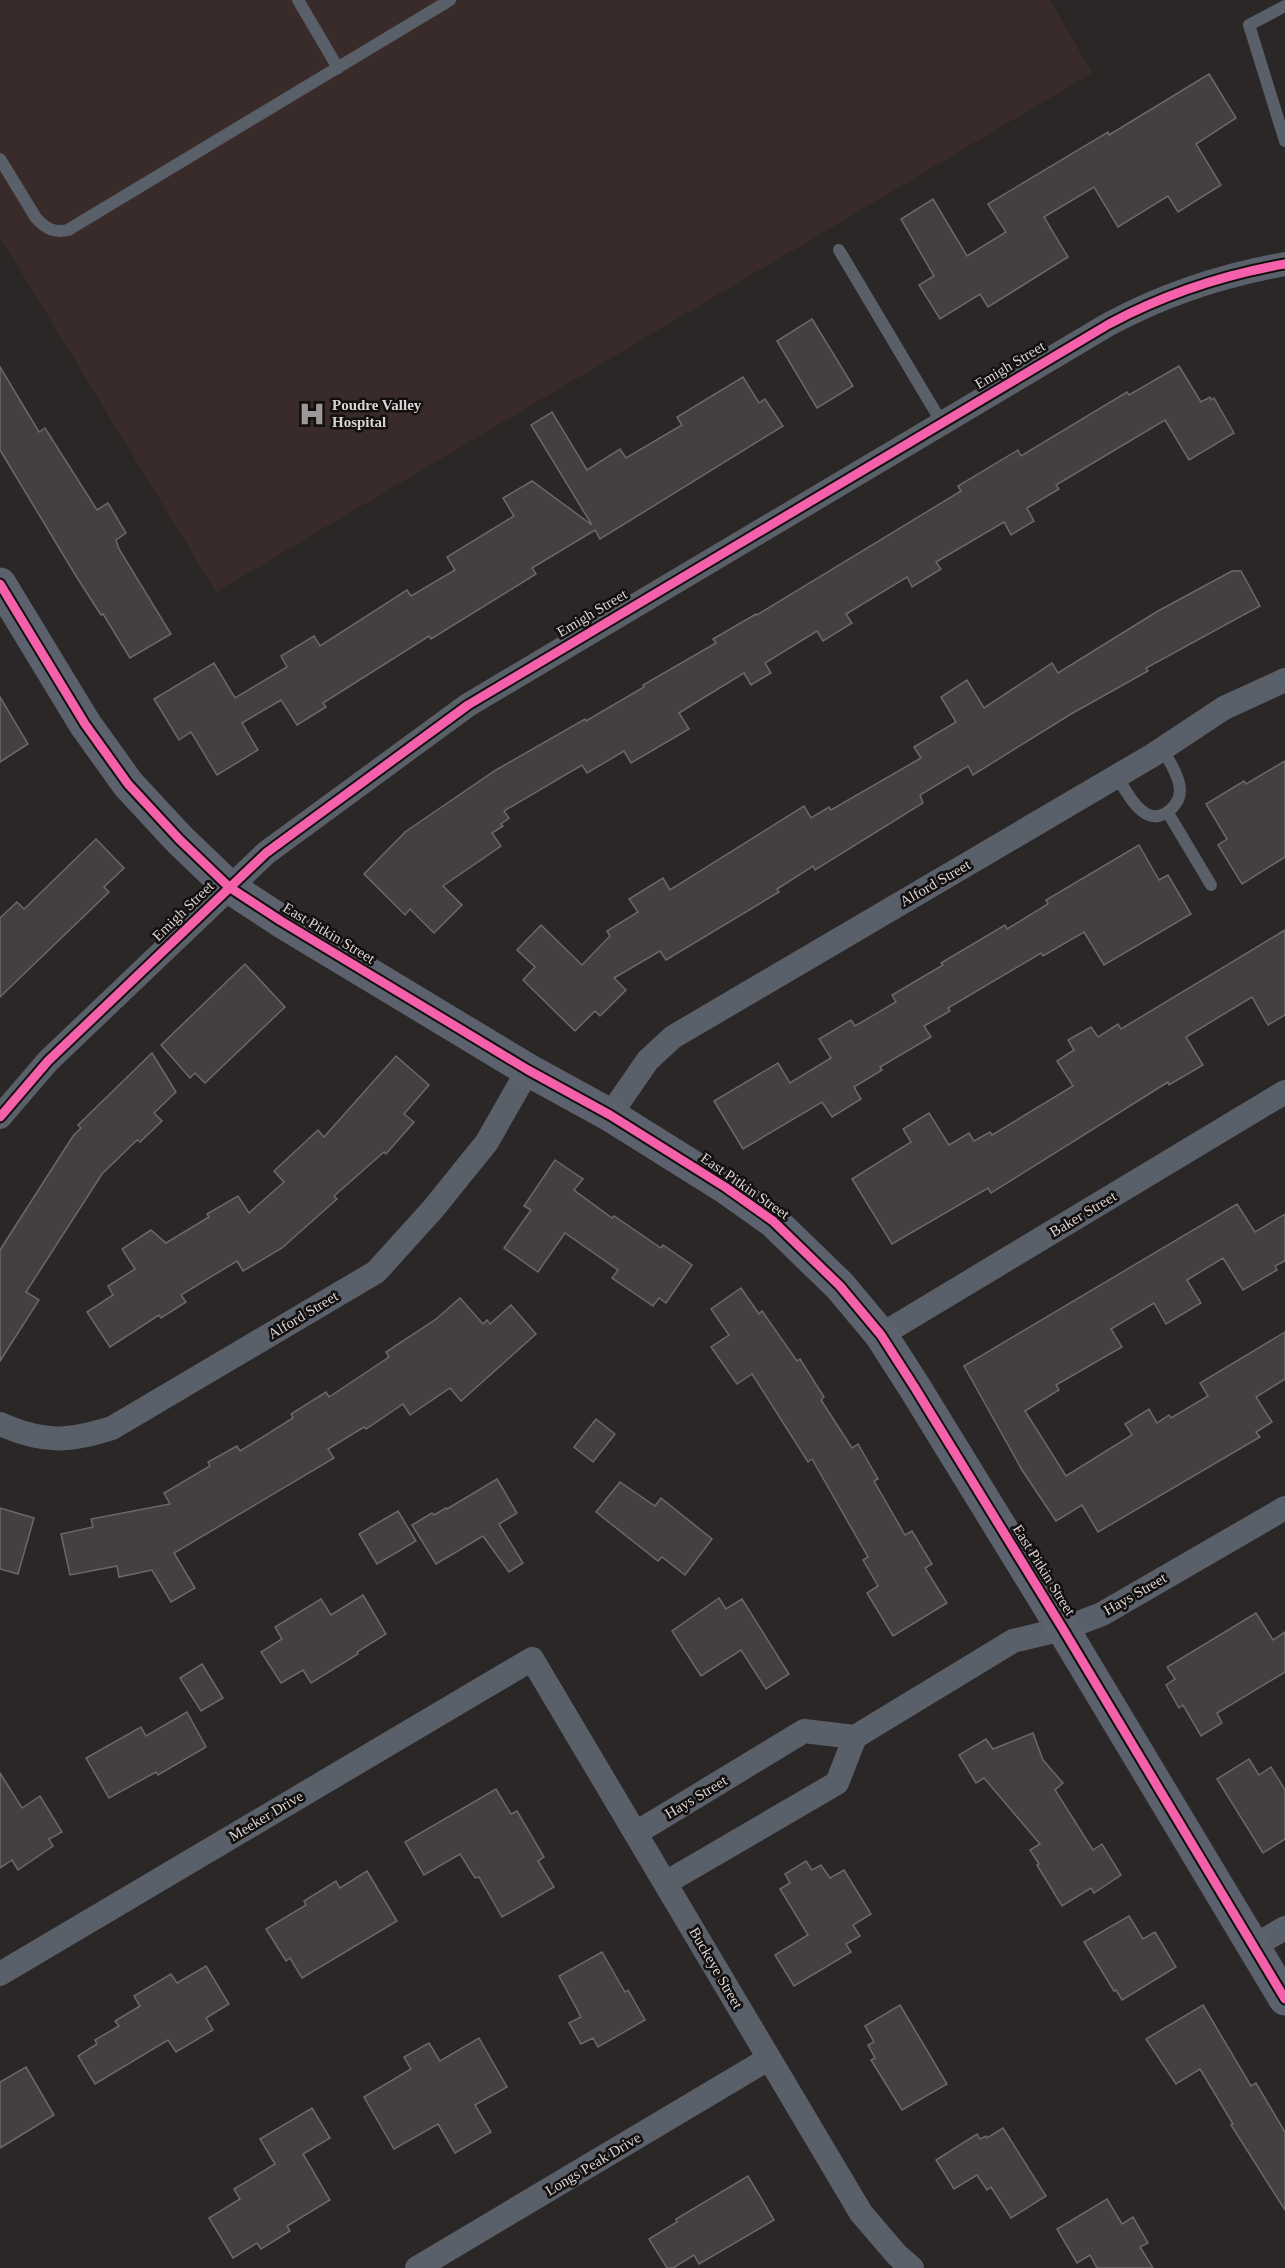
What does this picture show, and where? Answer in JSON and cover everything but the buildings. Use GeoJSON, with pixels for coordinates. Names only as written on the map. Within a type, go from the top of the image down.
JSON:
{"type":"FeatureCollection","features":[{"type":"Feature","properties":{"kind":"street","name":"Emigh Street"},"geometry":{"type":"LineString","coordinates":[[0,1117],[48,1062],[266,853],[299,826],[468,705],[1141,307],[1242,271],[1285,264]]}},
{"type":"Feature","properties":{"kind":"street","name":"East Pitkin Street"},"geometry":{"type":"LineString","coordinates":[[5,603],[85,724],[128,784],[179,839],[229,887],[281,921],[528,1070],[610,1115],[725,1187],[773,1221],[840,1286],[881,1335],[1063,1629],[1285,1999]]}},
{"type":"Feature","properties":{"kind":"street","name":"Alford Street"},"geometry":{"type":"LineString","coordinates":[[610,1115],[648,1060],[673,1037],[1117,776],[1224,708],[1285,680]]}},
{"type":"Feature","properties":{"kind":"street","name":"Alford Street"},"geometry":{"type":"LineString","coordinates":[[0,1424],[22,1434],[48,1439],[81,1438],[112,1428],[376,1272],[434,1209],[487,1142],[528,1070]]}},
{"type":"Feature","properties":{"kind":"street","name":"Baker Street"},"geometry":{"type":"LineString","coordinates":[[881,1335],[1285,1092]]}},
{"type":"Feature","properties":{"kind":"street","name":"Hays Street"},"geometry":{"type":"LineString","coordinates":[[636,1833],[804,1731],[855,1737],[1013,1641],[1063,1629],[1102,1614],[1285,1508]]}},
{"type":"Feature","properties":{"kind":"street","name":"Buckeye Street"},"geometry":{"type":"LineString","coordinates":[[532,1659],[861,2213],[897,2255],[912,2268]]}},
{"type":"Feature","properties":{"kind":"street","name":"Meeker Drive"},"geometry":{"type":"LineString","coordinates":[[0,1974],[532,1659]]}},
{"type":"Feature","properties":{"kind":"street"},"geometry":{"type":"LineString","coordinates":[[666,1882],[837,1783],[855,1737]]}},
{"type":"Feature","properties":{"kind":"street"},"geometry":{"type":"LineString","coordinates":[[1254,1946],[1285,1928]]}},
{"type":"Feature","properties":{"kind":"street","name":"Longs Peak Drive"},"geometry":{"type":"LineString","coordinates":[[417,2268],[768,2059]]}},
{"type":"Feature","properties":{"kind":"lane"},"geometry":{"type":"LineString","coordinates":[[298,0],[338,68]]}},
{"type":"Feature","properties":{"kind":"lane"},"geometry":{"type":"LineString","coordinates":[[0,159],[42,225],[50,231],[68,230],[450,0]]}},
{"type":"Feature","properties":{"kind":"lane"},"geometry":{"type":"LineString","coordinates":[[1285,6],[1249,25],[1285,141]]}},
{"type":"Feature","properties":{"kind":"lane"},"geometry":{"type":"LineString","coordinates":[[839,250],[942,423]]}},
{"type":"Feature","properties":{"kind":"lane"},"geometry":{"type":"LineString","coordinates":[[1117,776],[1135,805],[1143,812],[1150,815],[1167,813],[1175,807],[1180,789],[1178,778],[1162,748]]}},
{"type":"Feature","properties":{"kind":"lane"},"geometry":{"type":"LineString","coordinates":[[1167,813],[1211,885]]}},
{"type":"Feature","properties":{"kind":"shaded area","name":"Poudre Valley Hospital"},"geometry":{"type":"Polygon","coordinates":[[[0,0],[1050,0],[1092,73],[216,592],[0,237],[0,0]]]}},
{"type":"Feature","properties":{"kind":"cycle path"},"geometry":{"type":"LineString","coordinates":[[0,1117],[48,1061],[266,853],[468,705],[1109,324],[1194,287],[1285,264]]}},
{"type":"Feature","properties":{"kind":"cycle path"},"geometry":{"type":"LineString","coordinates":[[0,584],[85,724],[128,784],[179,839],[229,887],[281,921],[528,1070],[610,1115],[725,1187],[773,1221],[840,1286],[881,1335],[915,1388],[1285,1999]]}},
{"type":"Feature","properties":{"kind":"place","name":"Poudre Valley Hospital"},"geometry":{"type":"Point","coordinates":[312,414]}}]}
